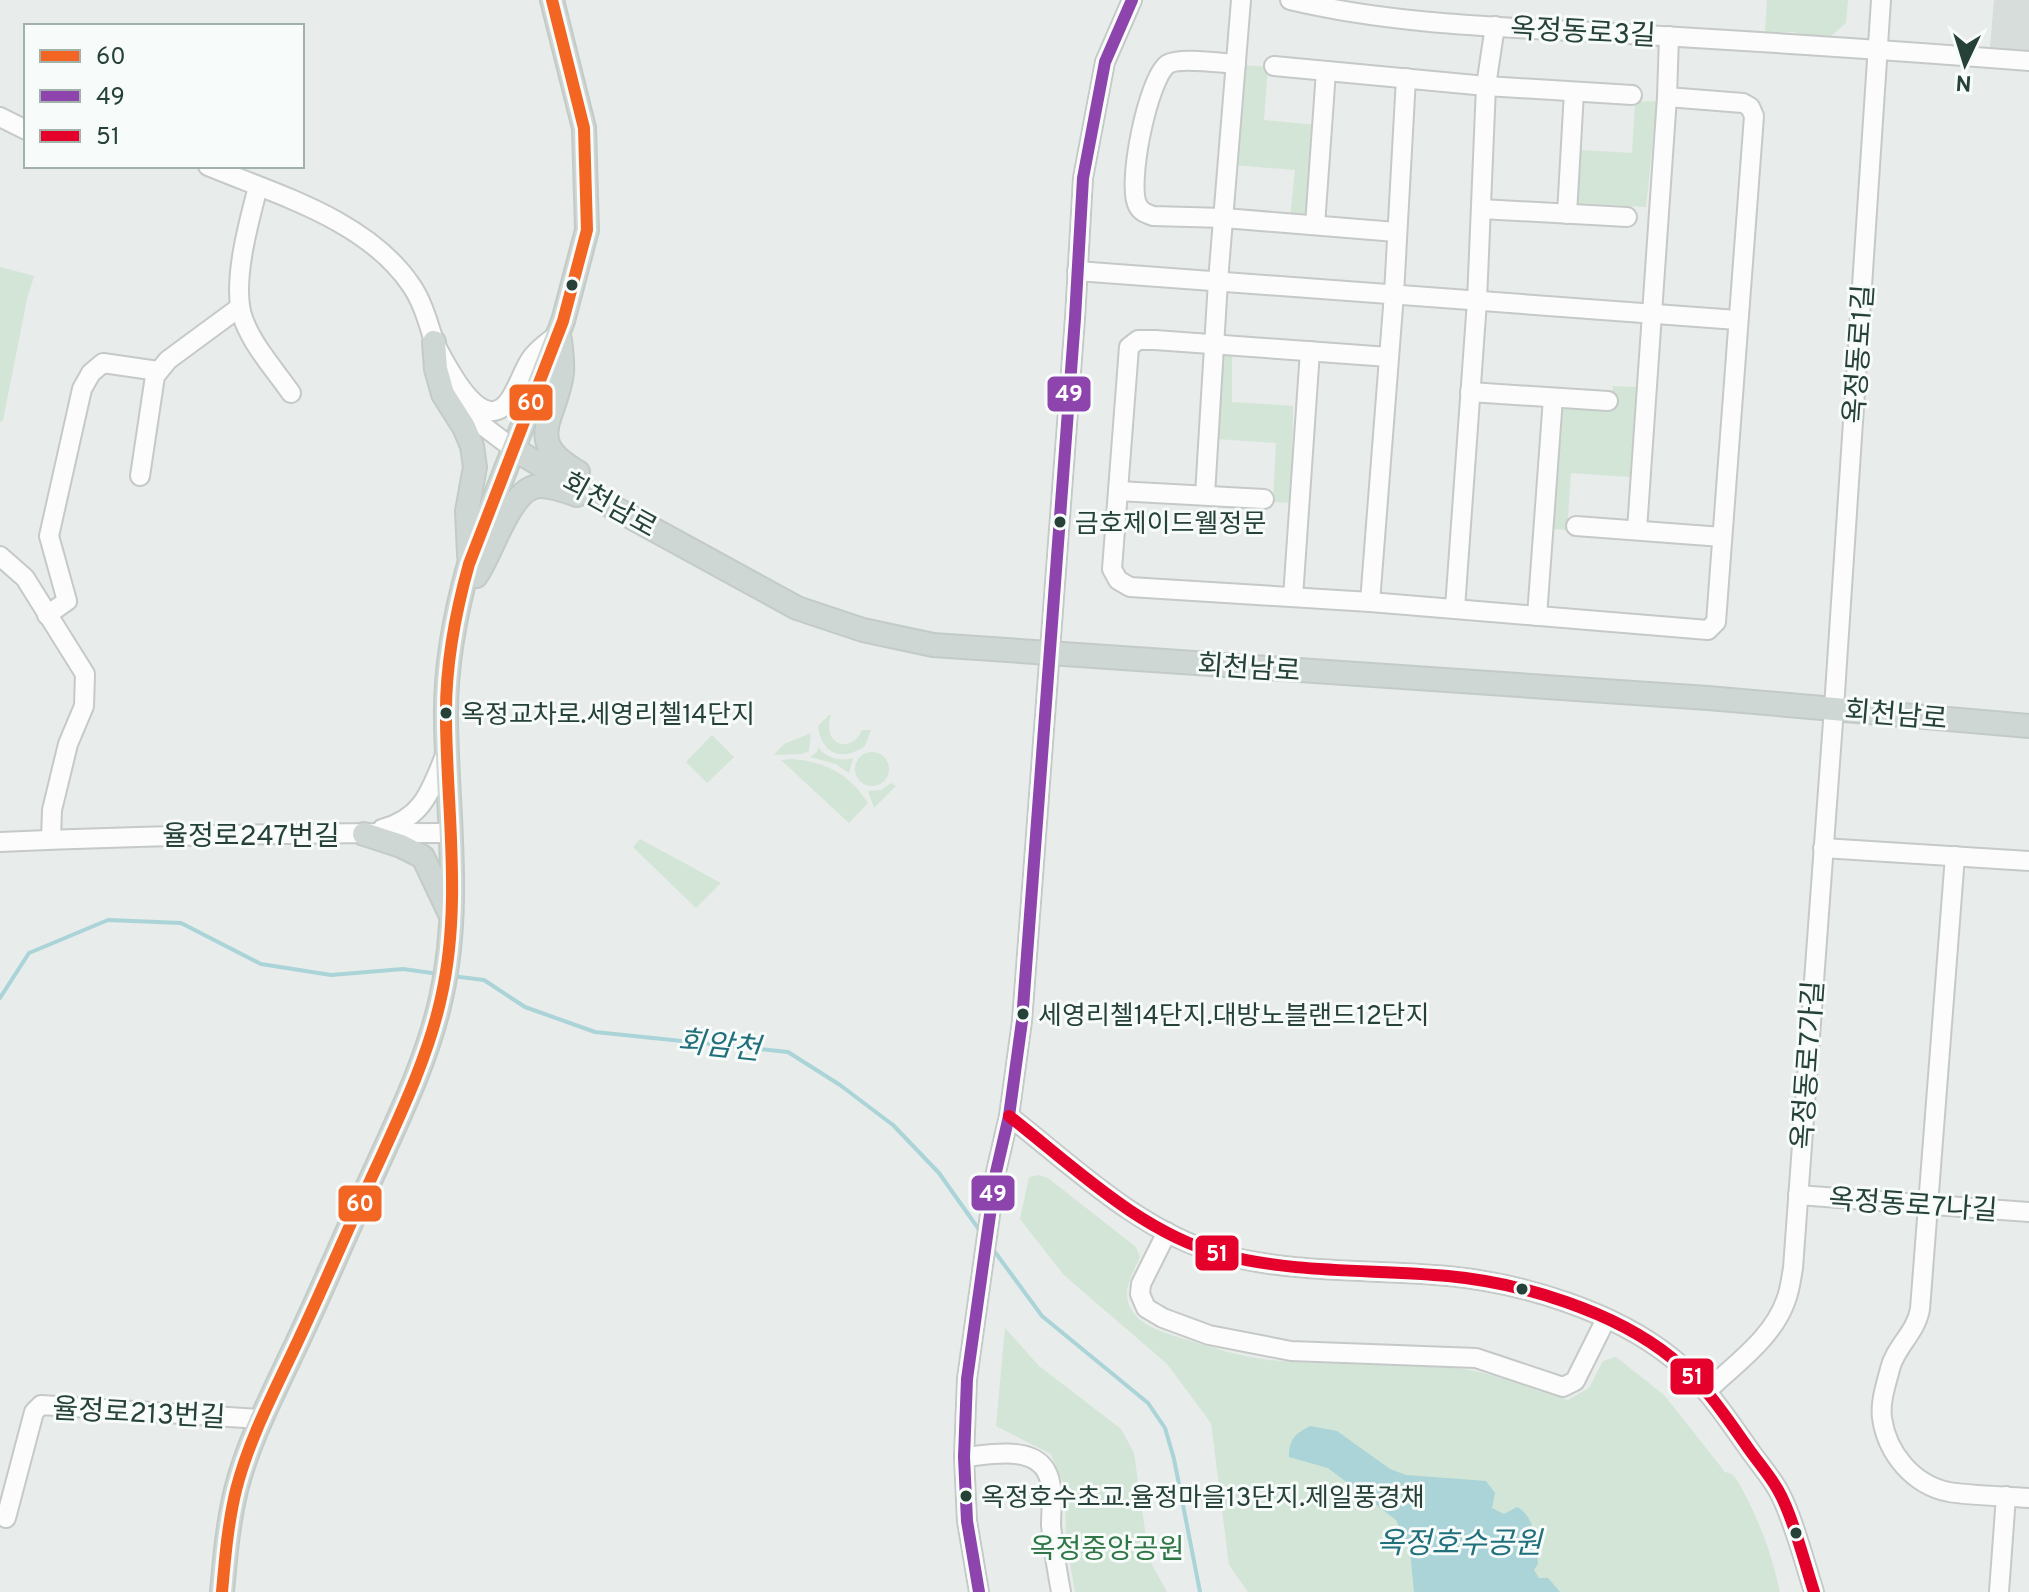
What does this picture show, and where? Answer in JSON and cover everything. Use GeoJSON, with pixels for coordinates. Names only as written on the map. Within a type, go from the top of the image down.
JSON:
{"type":"FeatureCollection","features":[{"type":"Feature","properties":{"kind":"main road"},"geometry":{"type":"LineString","coordinates":[[222,1592],[230,1516],[261,1419],[394,1130],[426,1051],[441,998],[450,946],[451,917],[447,689],[459,600],[469,564],[559,333],[587,230],[584,128],[552,0]]}},
{"type":"Feature","properties":{"kind":"main road"},"geometry":{"type":"LineString","coordinates":[[559,333],[562,371],[546,431],[548,447],[558,461],[581,474],[609,505]]}},
{"type":"Feature","properties":{"kind":"main road"},"geometry":{"type":"LineString","coordinates":[[434,342],[436,369],[443,394],[472,446],[475,467],[467,511],[469,564]]}},
{"type":"Feature","properties":{"kind":"main road","name":"회천남로"},"geometry":{"type":"LineString","coordinates":[[515,450],[797,608],[863,630],[933,645],[1834,708],[2029,726]]}},
{"type":"Feature","properties":{"kind":"main road"},"geometry":{"type":"LineString","coordinates":[[459,600],[484,566],[510,510],[526,489],[540,486],[609,505]]}},
{"type":"Feature","properties":{"kind":"main road"},"geometry":{"type":"LineString","coordinates":[[364,834],[423,857],[451,917]]}},
{"type":"Feature","properties":{"kind":"street"},"geometry":{"type":"LineString","coordinates":[[979,1592],[967,1521],[964,1457],[967,1379],[972,1328],[996,1172],[1009,1116],[1022,1021],[1083,178],[1105,62],[1132,0]]}},
{"type":"Feature","properties":{"kind":"street"},"geometry":{"type":"LineString","coordinates":[[1205,495],[1218,281],[1241,0]]}},
{"type":"Feature","properties":{"kind":"street","name":"옥정동로3길"},"geometry":{"type":"LineString","coordinates":[[1290,0],[1343,13],[1495,26],[1878,48],[2029,61]]}},
{"type":"Feature","properties":{"kind":"street","name":"옥정동로1길"},"geometry":{"type":"LineString","coordinates":[[1834,708],[1881,0]]}},
{"type":"Feature","properties":{"kind":"street"},"geometry":{"type":"LineString","coordinates":[[1455,608],[1477,301],[1486,86],[1495,26]]}},
{"type":"Feature","properties":{"kind":"street"},"geometry":{"type":"LineString","coordinates":[[1637,530],[1669,36]]}},
{"type":"Feature","properties":{"kind":"street"},"geometry":{"type":"LineString","coordinates":[[1236,64],[1179,61],[1169,63],[1159,72],[1147,106],[1134,181],[1137,205],[1143,212],[1153,216],[1224,218],[1396,232]]}},
{"type":"Feature","properties":{"kind":"street"},"geometry":{"type":"LineString","coordinates":[[1274,66],[1486,86],[1632,95]]}},
{"type":"Feature","properties":{"kind":"street"},"geometry":{"type":"LineString","coordinates":[[1315,225],[1326,71]]}},
{"type":"Feature","properties":{"kind":"street"},"geometry":{"type":"LineString","coordinates":[[1370,602],[1394,294],[1406,78]]}},
{"type":"Feature","properties":{"kind":"street"},"geometry":{"type":"LineString","coordinates":[[1567,214],[1574,92]]}},
{"type":"Feature","properties":{"kind":"street"},"geometry":{"type":"LineString","coordinates":[[1389,357],[1138,340],[1129,347],[1112,569],[1118,580],[1130,587],[1455,608],[1708,630],[1716,622],[1754,116],[1750,107],[1743,103],[1667,97]]}},
{"type":"Feature","properties":{"kind":"street"},"geometry":{"type":"LineString","coordinates":[[0,117],[24,129]]}},
{"type":"Feature","properties":{"kind":"street"},"geometry":{"type":"LineString","coordinates":[[213,168],[331,218],[376,245],[413,287],[424,310],[449,389],[465,412],[515,450]]}},
{"type":"Feature","properties":{"kind":"street"},"geometry":{"type":"LineString","coordinates":[[258,187],[245,237],[240,307],[251,335],[291,393]]}},
{"type":"Feature","properties":{"kind":"street"},"geometry":{"type":"LineString","coordinates":[[1481,209],[1627,217]]}},
{"type":"Feature","properties":{"kind":"street"},"geometry":{"type":"LineString","coordinates":[[1077,271],[1737,320]]}},
{"type":"Feature","properties":{"kind":"street"},"geometry":{"type":"LineString","coordinates":[[140,476],[155,376],[168,360],[240,307]]}},
{"type":"Feature","properties":{"kind":"street"},"geometry":{"type":"LineString","coordinates":[[434,342],[471,401],[477,406],[494,409],[508,403],[531,357],[559,333]]}},
{"type":"Feature","properties":{"kind":"street"},"geometry":{"type":"LineString","coordinates":[[1293,597],[1310,351]]}},
{"type":"Feature","properties":{"kind":"street"},"geometry":{"type":"LineString","coordinates":[[47,615],[65,604],[67,597],[49,536],[82,389],[91,373],[103,363],[158,371]]}},
{"type":"Feature","properties":{"kind":"street"},"geometry":{"type":"LineString","coordinates":[[1470,392],[1608,401]]}},
{"type":"Feature","properties":{"kind":"street"},"geometry":{"type":"LineString","coordinates":[[1537,616],[1553,398]]}},
{"type":"Feature","properties":{"kind":"street"},"geometry":{"type":"LineString","coordinates":[[1118,491],[1264,499]]}},
{"type":"Feature","properties":{"kind":"street"},"geometry":{"type":"LineString","coordinates":[[1576,526],[1722,537]]}},
{"type":"Feature","properties":{"kind":"street"},"geometry":{"type":"LineString","coordinates":[[0,556],[25,578],[81,665],[86,680],[84,706],[68,744],[52,810],[51,839]]}},
{"type":"Feature","properties":{"kind":"street","name":"옥정동로7가길"},"geometry":{"type":"LineString","coordinates":[[1707,1391],[1773,1326],[1786,1300],[1793,1268],[1834,708]]}},
{"type":"Feature","properties":{"kind":"street"},"geometry":{"type":"LineString","coordinates":[[364,834],[398,825],[420,807],[447,750]]}},
{"type":"Feature","properties":{"kind":"street","name":"율정로247번길"},"geometry":{"type":"LineString","coordinates":[[0,842],[162,834],[451,833]]}},
{"type":"Feature","properties":{"kind":"street"},"geometry":{"type":"LineString","coordinates":[[1823,848],[2029,861]]}},
{"type":"Feature","properties":{"kind":"street"},"geometry":{"type":"LineString","coordinates":[[1955,856],[1918,1318],[1892,1363],[1883,1392],[1882,1418],[1899,1461],[1927,1484],[1948,1492],[2029,1498]]}},
{"type":"Feature","properties":{"kind":"street"},"geometry":{"type":"LineString","coordinates":[[1009,1116],[1122,1203],[1167,1232],[1218,1253],[1253,1261],[1483,1280],[1559,1300],[1606,1319],[1672,1358],[1707,1391],[1779,1491],[1814,1592]]}},
{"type":"Feature","properties":{"kind":"street","name":"옥정동로7나길"},"geometry":{"type":"LineString","coordinates":[[1798,1195],[2029,1212]]}},
{"type":"Feature","properties":{"kind":"street"},"geometry":{"type":"LineString","coordinates":[[1167,1232],[1141,1284],[1140,1294],[1146,1308],[1197,1331],[1247,1345],[1291,1351],[1476,1358],[1563,1387],[1575,1381],[1606,1319]]}},
{"type":"Feature","properties":{"kind":"street","name":"율정로213번길"},"geometry":{"type":"LineString","coordinates":[[6,1518],[34,1412],[41,1405],[261,1419]]}},
{"type":"Feature","properties":{"kind":"street"},"geometry":{"type":"LineString","coordinates":[[964,1457],[1014,1454],[1043,1465],[1050,1484],[1053,1548],[1061,1592]]}},
{"type":"Feature","properties":{"kind":"street"},"geometry":{"type":"LineString","coordinates":[[1999,1592],[2006,1496]]}},
{"type":"Feature","properties":{"kind":"shaded area"},"geometry":{"type":"Polygon","coordinates":[[[1994,0],[2029,0],[2029,51],[1990,48],[1994,0]]]}},
{"type":"Feature","properties":{"kind":"green space"},"geometry":{"type":"Polygon","coordinates":[[[1767,0],[1848,0],[1846,23],[1831,36],[1768,33],[1765,30],[1767,0]]]}},
{"type":"Feature","properties":{"kind":"green space"},"geometry":{"type":"Polygon","coordinates":[[[1243,65],[1268,67],[1264,120],[1317,125],[1310,221],[1290,218],[1295,170],[1233,165],[1243,65]]]}},
{"type":"Feature","properties":{"kind":"green space"},"geometry":{"type":"Polygon","coordinates":[[[1657,101],[1646,207],[1576,203],[1580,150],[1632,153],[1635,102],[1657,101]]]}},
{"type":"Feature","properties":{"kind":"green space"},"geometry":{"type":"Polygon","coordinates":[[[0,267],[34,276],[3,420],[0,422],[0,267]]]}},
{"type":"Feature","properties":{"kind":"green space"},"geometry":{"type":"Polygon","coordinates":[[[1221,352],[1232,355],[1232,402],[1293,406],[1292,503],[1273,502],[1276,443],[1216,439],[1221,352]]]}},
{"type":"Feature","properties":{"kind":"green space"},"geometry":{"type":"Polygon","coordinates":[[[1613,386],[1636,387],[1630,477],[1571,473],[1567,530],[1551,529],[1559,406],[1611,409],[1613,386]]]}},
{"type":"Feature","properties":{"kind":"green space"},"geometry":{"type":"Polygon","coordinates":[[[829,715],[830,734],[839,743],[852,742],[862,730],[871,730],[865,746],[848,754],[828,749],[818,726],[829,715]]]}},
{"type":"Feature","properties":{"kind":"green space"},"geometry":{"type":"Polygon","coordinates":[[[811,733],[809,751],[774,755],[784,744],[811,733]]]}},
{"type":"Feature","properties":{"kind":"green space"},"geometry":{"type":"Polygon","coordinates":[[[712,735],[734,757],[707,783],[686,762],[712,735]]]}},
{"type":"Feature","properties":{"kind":"green space"},"geometry":{"type":"Polygon","coordinates":[[[818,747],[834,758],[853,758],[849,773],[836,764],[810,757],[818,747]]]}},
{"type":"Feature","properties":{"kind":"green space"},"geometry":{"type":"Polygon","coordinates":[[[872,752],[884,757],[889,769],[884,781],[872,786],[860,781],[855,769],[860,757],[872,752]]]}},
{"type":"Feature","properties":{"kind":"green space"},"geometry":{"type":"Polygon","coordinates":[[[781,760],[815,763],[835,771],[853,784],[868,803],[849,823],[781,760]]]}},
{"type":"Feature","properties":{"kind":"green space"},"geometry":{"type":"Polygon","coordinates":[[[891,783],[896,786],[874,808],[868,791],[881,790],[891,783]]]}},
{"type":"Feature","properties":{"kind":"green space"},"geometry":{"type":"Polygon","coordinates":[[[640,839],[721,883],[696,908],[633,847],[640,839]]]}},
{"type":"Feature","properties":{"kind":"green space","name":"옥정중앙공원"},"geometry":{"type":"Polygon","coordinates":[[[1038,1175],[1048,1178],[1136,1247],[1140,1257],[1127,1290],[1131,1310],[1150,1326],[1181,1338],[1269,1360],[1466,1369],[1568,1400],[1589,1388],[1603,1361],[1616,1357],[1664,1395],[1725,1472],[1737,1480],[1763,1534],[1780,1592],[1248,1592],[1229,1565],[1211,1423],[1167,1364],[1064,1275],[1020,1219],[1029,1177],[1038,1175]]]}},
{"type":"Feature","properties":{"kind":"green space","name":"옥정중앙공원"},"geometry":{"type":"Polygon","coordinates":[[[1005,1328],[1039,1366],[1121,1429],[1134,1453],[1149,1559],[1167,1592],[1075,1592],[1066,1541],[1065,1488],[1051,1454],[996,1426],[1005,1328]]]}},
{"type":"Feature","properties":{"kind":"water","name":"옥정호수공원"},"geometry":{"type":"Polygon","coordinates":[[[1310,1426],[1337,1431],[1390,1469],[1406,1475],[1486,1481],[1495,1493],[1492,1508],[1504,1514],[1517,1507],[1528,1517],[1537,1548],[1538,1564],[1534,1570],[1539,1578],[1548,1578],[1560,1592],[1414,1592],[1410,1550],[1396,1520],[1328,1468],[1289,1457],[1294,1438],[1310,1426]]]}},
{"type":"Feature","properties":{"kind":"waterway","name":"회암천"},"geometry":{"type":"LineString","coordinates":[[0,998],[29,953],[108,920],[181,923],[261,964],[331,975],[403,969],[439,974]]}},
{"type":"Feature","properties":{"kind":"waterway","name":"회암천"},"geometry":{"type":"LineString","coordinates":[[452,976],[484,980],[525,1007],[595,1032],[788,1052],[840,1085],[893,1125],[939,1173],[980,1231]]}},
{"type":"Feature","properties":{"kind":"waterway","name":"회암천"},"geometry":{"type":"LineString","coordinates":[[992,1248],[1042,1316],[1148,1403],[1165,1428],[1200,1592]]}},
{"type":"Feature","properties":{"kind":"transit line","name":"60"},"geometry":{"type":"LineString","coordinates":[[222,1592],[231,1515],[248,1452],[404,1106],[429,1042],[441,998],[451,929],[452,859],[446,700],[455,621],[469,564],[563,321],[587,230],[584,128],[552,0]]}},
{"type":"Feature","properties":{"kind":"transit line","name":"49"},"geometry":{"type":"LineString","coordinates":[[979,1592],[967,1521],[964,1457],[967,1379],[996,1172],[1009,1116],[1022,1021],[1083,178],[1105,62],[1132,0]]}},
{"type":"Feature","properties":{"kind":"transit line","name":"51"},"geometry":{"type":"LineString","coordinates":[[1009,1116],[1108,1196],[1191,1244],[1220,1254],[1276,1265],[1448,1276],[1506,1285],[1595,1313],[1649,1341],[1683,1367],[1703,1388],[1774,1484],[1793,1525],[1814,1592]]}},
{"type":"Feature","properties":{"kind":"place","name":"금호제이드웰정문"},"geometry":{"type":"Point","coordinates":[1060,522]}},
{"type":"Feature","properties":{"kind":"place","name":"옥정교차로.세영리첼14단지"},"geometry":{"type":"Point","coordinates":[446,713]}},
{"type":"Feature","properties":{"kind":"place","name":"세영리첼14단지.대방노블랜드12단지"},"geometry":{"type":"Point","coordinates":[1023,1014]}},
{"type":"Feature","properties":{"kind":"place","name":"옥정호수초교.율정마을13단지.제일풍경채"},"geometry":{"type":"Point","coordinates":[966,1496]}}]}
